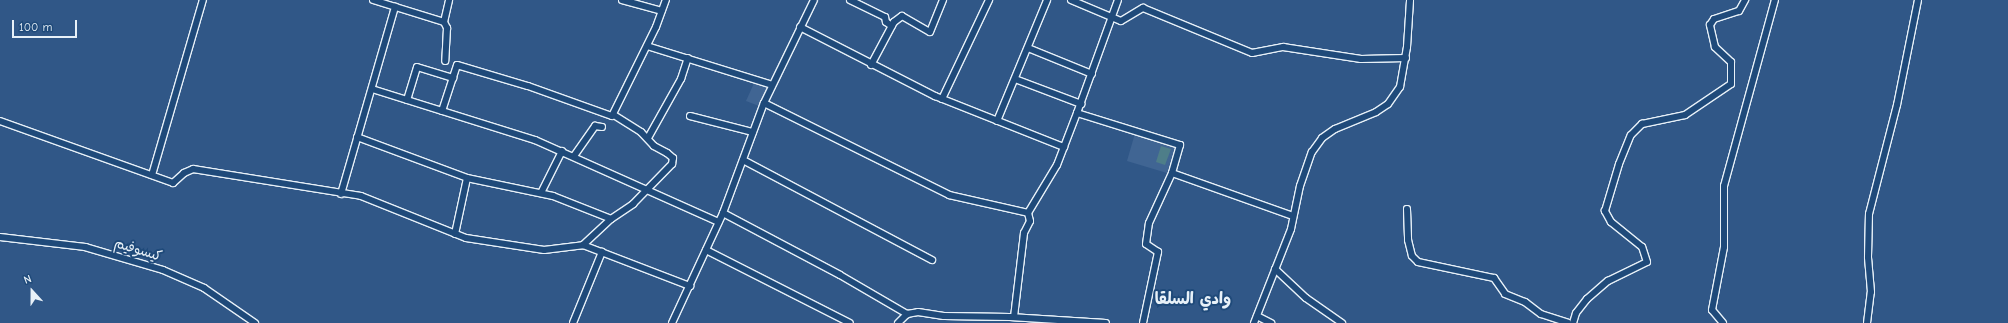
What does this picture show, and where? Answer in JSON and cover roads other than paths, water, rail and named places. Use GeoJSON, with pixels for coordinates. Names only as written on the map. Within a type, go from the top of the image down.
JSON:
{"type":"FeatureCollection","features":[{"type":"Feature","properties":{"kind":"street"},"geometry":{"type":"LineString","coordinates":[[152,175],[203,0]]}},
{"type":"Feature","properties":{"kind":"street"},"geometry":{"type":"LineString","coordinates":[[373,0],[382,1],[444,22]]}},
{"type":"Feature","properties":{"kind":"street"},"geometry":{"type":"LineString","coordinates":[[445,61],[447,28],[444,22],[449,0]]}},
{"type":"Feature","properties":{"kind":"street"},"geometry":{"type":"LineString","coordinates":[[622,0],[662,11]]}},
{"type":"Feature","properties":{"kind":"street"},"geometry":{"type":"LineString","coordinates":[[614,115],[647,46],[666,0]]}},
{"type":"Feature","properties":{"kind":"street"},"geometry":{"type":"LineString","coordinates":[[672,323],[723,213],[764,103],[814,0]]}},
{"type":"Feature","properties":{"kind":"street"},"geometry":{"type":"LineString","coordinates":[[850,0],[885,17],[886,22],[892,26]]}},
{"type":"Feature","properties":{"kind":"street"},"geometry":{"type":"LineString","coordinates":[[871,65],[892,26],[902,16],[930,32],[943,0]]}},
{"type":"Feature","properties":{"kind":"street"},"geometry":{"type":"LineString","coordinates":[[942,99],[988,0]]}},
{"type":"Feature","properties":{"kind":"street"},"geometry":{"type":"LineString","coordinates":[[997,121],[1048,0]]}},
{"type":"Feature","properties":{"kind":"street"},"geometry":{"type":"LineString","coordinates":[[1072,0],[1112,19],[1121,21],[1143,8],[1252,53],[1283,47],[1361,59],[1406,58]]}},
{"type":"Feature","properties":{"kind":"street"},"geometry":{"type":"LineString","coordinates":[[1014,317],[1024,233],[1030,221],[1028,213],[1057,164],[1078,113],[1118,0]]}},
{"type":"Feature","properties":{"kind":"street"},"geometry":{"type":"LineString","coordinates":[[1254,323],[1291,229],[1304,170],[1317,144],[1341,125],[1376,112],[1395,97],[1400,87],[1406,58],[1410,0]]}},
{"type":"Feature","properties":{"kind":"street"},"geometry":{"type":"LineString","coordinates":[[1573,323],[1576,313],[1587,299],[1603,286],[1647,262],[1642,247],[1610,222],[1605,211],[1619,164],[1631,135],[1642,124],[1685,115],[1731,84],[1731,62],[1715,47],[1710,25],[1718,18],[1739,11],[1745,0]]}},
{"type":"Feature","properties":{"kind":"street"},"geometry":{"type":"LineString","coordinates":[[1723,323],[1712,310],[1724,247],[1724,186],[1775,0]]}},
{"type":"Feature","properties":{"kind":"street"},"geometry":{"type":"LineString","coordinates":[[1867,323],[1871,292],[1868,257],[1869,214],[1897,105],[1918,0]]}},
{"type":"Feature","properties":{"kind":"street"},"geometry":{"type":"LineString","coordinates":[[341,194],[396,7]]}},
{"type":"Feature","properties":{"kind":"street"},"geometry":{"type":"LineString","coordinates":[[800,28],[871,65],[942,99],[1064,147]]}},
{"type":"Feature","properties":{"kind":"street"},"geometry":{"type":"LineString","coordinates":[[647,46],[772,85]]}},
{"type":"Feature","properties":{"kind":"street"},"geometry":{"type":"LineString","coordinates":[[1028,48],[1092,74]]}},
{"type":"Feature","properties":{"kind":"street"},"geometry":{"type":"LineString","coordinates":[[648,138],[681,79],[688,58]]}},
{"type":"Feature","properties":{"kind":"street"},"geometry":{"type":"LineString","coordinates":[[442,111],[457,65],[528,86],[606,116],[614,115],[648,138],[654,146],[673,158],[668,170],[633,204],[611,219],[583,246]]}},
{"type":"Feature","properties":{"kind":"street"},"geometry":{"type":"LineString","coordinates":[[407,100],[417,67],[453,78]]}},
{"type":"Feature","properties":{"kind":"street"},"geometry":{"type":"LineString","coordinates":[[1014,79],[1081,104]]}},
{"type":"Feature","properties":{"kind":"street"},"geometry":{"type":"LineString","coordinates":[[372,89],[562,151],[718,222]]}},
{"type":"Feature","properties":{"kind":"street"},"geometry":{"type":"LineString","coordinates":[[764,103],[949,195],[1028,213]]}},
{"type":"Feature","properties":{"kind":"street"},"geometry":{"type":"LineString","coordinates":[[1078,113],[1180,145],[1172,173],[1149,223],[1146,244],[1158,252],[1143,323]]}},
{"type":"Feature","properties":{"kind":"street"},"geometry":{"type":"LineString","coordinates":[[690,116],[753,132]]}},
{"type":"Feature","properties":{"kind":"street"},"geometry":{"type":"LineString","coordinates":[[0,120],[173,183],[184,172],[193,169],[361,196],[455,234],[544,250],[583,246],[690,286]]}},
{"type":"Feature","properties":{"kind":"street"},"geometry":{"type":"LineString","coordinates":[[574,156],[595,126],[602,127]]}},
{"type":"Feature","properties":{"kind":"street"},"geometry":{"type":"LineString","coordinates":[[357,137],[467,178],[540,193],[604,214],[611,219]]}},
{"type":"Feature","properties":{"kind":"street"},"geometry":{"type":"LineString","coordinates":[[540,193],[562,151]]}},
{"type":"Feature","properties":{"kind":"street"},"geometry":{"type":"LineString","coordinates":[[743,160],[932,260]]}},
{"type":"Feature","properties":{"kind":"street"},"geometry":{"type":"LineString","coordinates":[[1172,173],[1293,216]]}},
{"type":"Feature","properties":{"kind":"street"},"geometry":{"type":"LineString","coordinates":[[455,234],[467,178]]}},
{"type":"Feature","properties":{"kind":"street"},"geometry":{"type":"LineString","coordinates":[[1406,209],[1410,248],[1412,256],[1418,262],[1494,278],[1505,294],[1525,302],[1541,314],[1568,323]]}},
{"type":"Feature","properties":{"kind":"street"},"geometry":{"type":"LineString","coordinates":[[723,213],[840,274],[907,314]]}},
{"type":"Feature","properties":{"kind":"street","name":"كيسوفيم"},"geometry":{"type":"LineString","coordinates":[[0,237],[85,247],[163,270],[204,288],[254,323]]}},
{"type":"Feature","properties":{"kind":"street"},"geometry":{"type":"LineString","coordinates":[[706,250],[850,323]]}},
{"type":"Feature","properties":{"kind":"street"},"geometry":{"type":"LineString","coordinates":[[574,323],[602,252]]}},
{"type":"Feature","properties":{"kind":"street"},"geometry":{"type":"LineString","coordinates":[[1275,269],[1306,298],[1342,323]]}},
{"type":"Feature","properties":{"kind":"street"},"geometry":{"type":"LineString","coordinates":[[898,323],[907,314],[918,312],[944,316],[1014,317],[1036,321],[1106,323]]}},
{"type":"Feature","properties":{"kind":"street"},"geometry":{"type":"LineString","coordinates":[[941,323],[944,316]]}},
{"type":"Feature","properties":{"kind":"street"},"geometry":{"type":"LineString","coordinates":[[1257,316],[1271,323]]}},
{"type":"Feature","properties":{"kind":"district","name":"وادي السلقا"},"geometry":{"type":"Point","coordinates":[1193,299]}}]}
